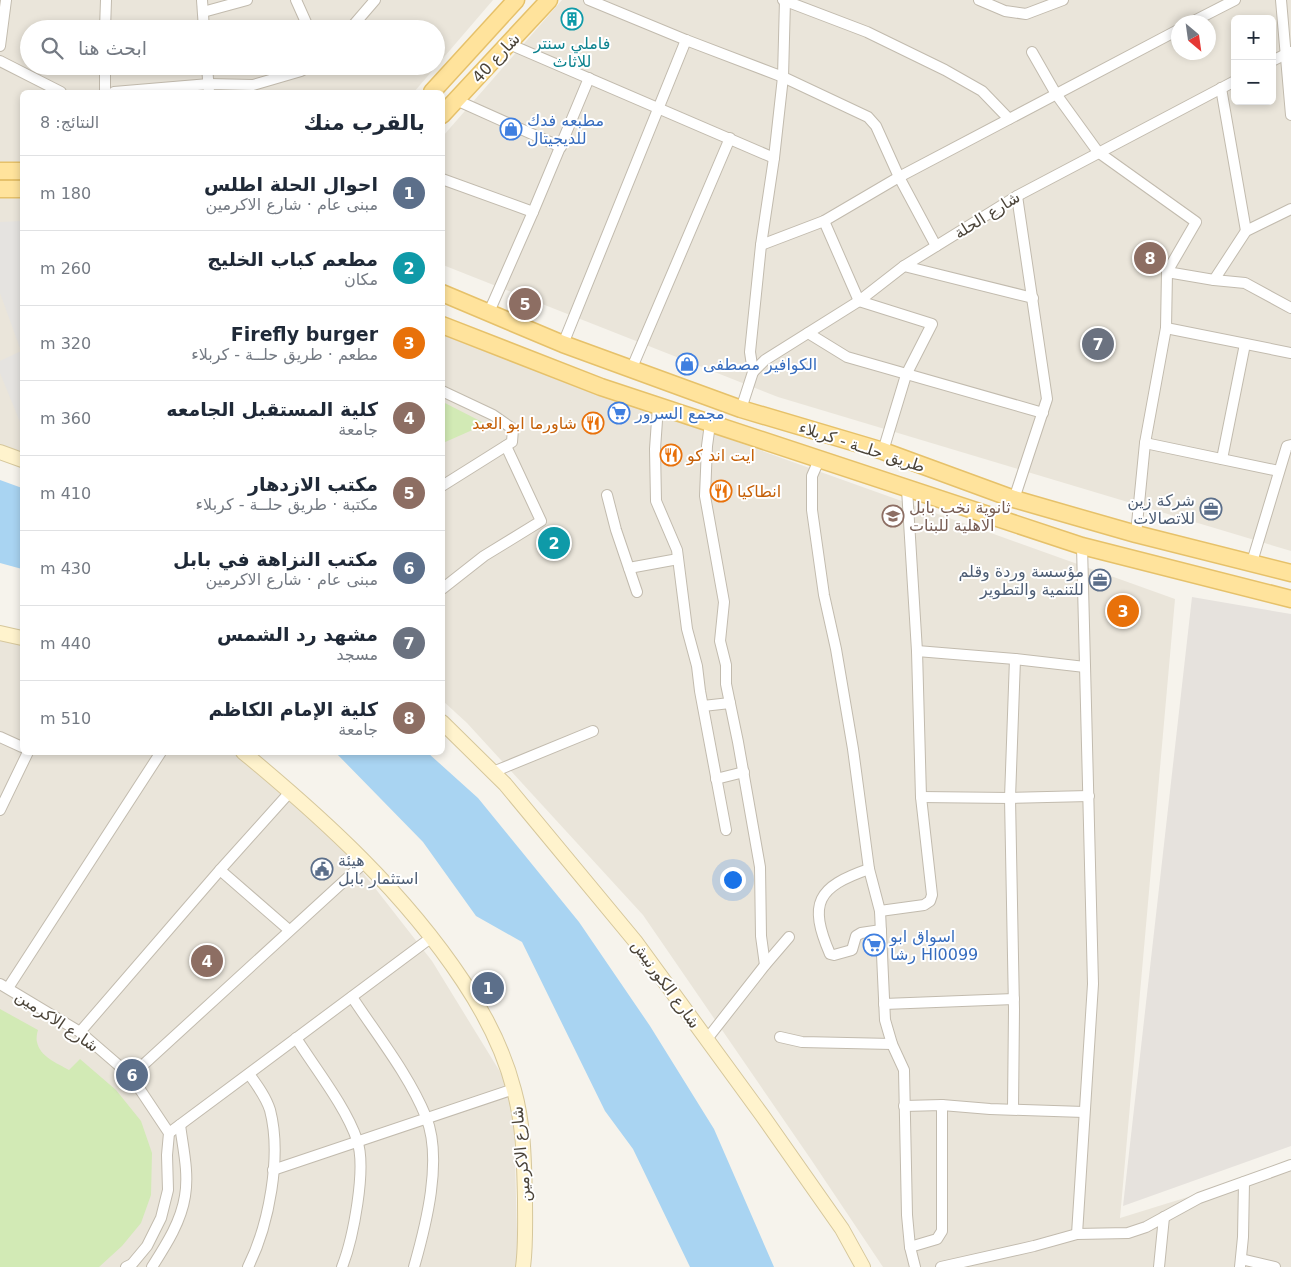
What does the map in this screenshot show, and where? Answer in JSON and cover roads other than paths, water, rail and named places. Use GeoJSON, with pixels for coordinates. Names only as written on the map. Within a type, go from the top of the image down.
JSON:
{"type":"FeatureCollection","features":[{"type":"Feature","properties":{"kind":"main road","name":"شارع 40"},"geometry":{"type":"LineString","coordinates":[[434,90],[516,0]]}},
{"type":"Feature","properties":{"kind":"main road","name":"شارع 40"},"geometry":{"type":"LineString","coordinates":[[445,112],[549,0]]}},
{"type":"Feature","properties":{"kind":"main road"},"geometry":{"type":"LineString","coordinates":[[0,171],[20,172]]}},
{"type":"Feature","properties":{"kind":"main road"},"geometry":{"type":"LineString","coordinates":[[0,189],[20,189]]}},
{"type":"Feature","properties":{"kind":"main road","name":"طريق حلــة - كربلاء"},"geometry":{"type":"LineString","coordinates":[[445,294],[563,344],[632,370],[741,409],[883,452],[1014,499],[1136,534],[1291,573]]}},
{"type":"Feature","properties":{"kind":"main road","name":"طريق حلــة - كربلاء"},"geometry":{"type":"LineString","coordinates":[[445,326],[601,387],[1082,546],[1291,599]]}},
{"type":"Feature","properties":{"kind":"main road"},"geometry":{"type":"LineString","coordinates":[[1261,592],[1272,581],[1271,572],[1268,567]]}},
{"type":"Feature","properties":{"kind":"street"},"geometry":{"type":"LineString","coordinates":[[0,46],[6,0]]}},
{"type":"Feature","properties":{"kind":"street"},"geometry":{"type":"LineString","coordinates":[[106,0],[106,20]]}},
{"type":"Feature","properties":{"kind":"street"},"geometry":{"type":"LineString","coordinates":[[202,0],[203,20]]}},
{"type":"Feature","properties":{"kind":"street"},"geometry":{"type":"LineString","coordinates":[[203,12],[247,0]]}},
{"type":"Feature","properties":{"kind":"street"},"geometry":{"type":"LineString","coordinates":[[296,0],[305,20]]}},
{"type":"Feature","properties":{"kind":"street"},"geometry":{"type":"LineString","coordinates":[[358,20],[375,0]]}},
{"type":"Feature","properties":{"kind":"street"},"geometry":{"type":"LineString","coordinates":[[590,0],[782,77],[868,117],[876,126],[899,177],[936,246]]}},
{"type":"Feature","properties":{"kind":"street"},"geometry":{"type":"LineString","coordinates":[[741,409],[753,372],[750,352],[782,77],[784,0],[867,32],[945,70],[982,91],[1009,119]]}},
{"type":"Feature","properties":{"kind":"street"},"geometry":{"type":"LineString","coordinates":[[979,0],[1005,11],[1026,14],[1063,0]]}},
{"type":"Feature","properties":{"kind":"street"},"geometry":{"type":"LineString","coordinates":[[1205,15],[1234,0]]}},
{"type":"Feature","properties":{"kind":"street"},"geometry":{"type":"LineString","coordinates":[[1281,0],[1288,53],[1291,115]]}},
{"type":"Feature","properties":{"kind":"street"},"geometry":{"type":"LineString","coordinates":[[761,245],[824,221],[899,177],[1171,34]]}},
{"type":"Feature","properties":{"kind":"street"},"geometry":{"type":"LineString","coordinates":[[563,344],[686,40]]}},
{"type":"Feature","properties":{"kind":"street"},"geometry":{"type":"LineString","coordinates":[[509,44],[774,158]]}},
{"type":"Feature","properties":{"kind":"street"},"geometry":{"type":"LineString","coordinates":[[1032,52],[1056,94],[1098,152],[1196,222],[1167,272],[1166,328],[1144,443],[1136,534]]}},
{"type":"Feature","properties":{"kind":"street"},"geometry":{"type":"LineString","coordinates":[[1274,60],[1288,53]]}},
{"type":"Feature","properties":{"kind":"street"},"geometry":{"type":"LineString","coordinates":[[0,61],[20,71]]}},
{"type":"Feature","properties":{"kind":"street"},"geometry":{"type":"LineString","coordinates":[[28,75],[57,90]]}},
{"type":"Feature","properties":{"kind":"street"},"geometry":{"type":"LineString","coordinates":[[105,75],[105,90]]}},
{"type":"Feature","properties":{"kind":"street"},"geometry":{"type":"LineString","coordinates":[[208,75],[209,88]]}},
{"type":"Feature","properties":{"kind":"street"},"geometry":{"type":"LineString","coordinates":[[162,90],[254,85],[261,88],[292,75]]}},
{"type":"Feature","properties":{"kind":"street"},"geometry":{"type":"LineString","coordinates":[[489,312],[589,78]]}},
{"type":"Feature","properties":{"kind":"street"},"geometry":{"type":"LineString","coordinates":[[40,81],[46,90]]}},
{"type":"Feature","properties":{"kind":"street","name":"شارع الحلة"},"geometry":{"type":"LineString","coordinates":[[753,372],[765,360],[859,301],[904,266],[1017,196],[1231,83]]}},
{"type":"Feature","properties":{"kind":"street"},"geometry":{"type":"LineString","coordinates":[[1221,88],[1246,231]]}},
{"type":"Feature","properties":{"kind":"street"},"geometry":{"type":"LineString","coordinates":[[456,100],[561,147]]}},
{"type":"Feature","properties":{"kind":"street"},"geometry":{"type":"LineString","coordinates":[[632,370],[730,138]]}},
{"type":"Feature","properties":{"kind":"street"},"geometry":{"type":"LineString","coordinates":[[445,180],[533,212]]}},
{"type":"Feature","properties":{"kind":"street"},"geometry":{"type":"LineString","coordinates":[[1014,499],[1047,399],[1017,196]]}},
{"type":"Feature","properties":{"kind":"street"},"geometry":{"type":"LineString","coordinates":[[1214,280],[1246,231],[1291,210]]}},
{"type":"Feature","properties":{"kind":"street"},"geometry":{"type":"LineString","coordinates":[[824,221],[859,301],[932,324],[906,375],[883,452]]}},
{"type":"Feature","properties":{"kind":"street"},"geometry":{"type":"LineString","coordinates":[[904,266],[1033,298]]}},
{"type":"Feature","properties":{"kind":"street"},"geometry":{"type":"LineString","coordinates":[[1167,272],[1245,283],[1291,308]]}},
{"type":"Feature","properties":{"kind":"street"},"geometry":{"type":"LineString","coordinates":[[1166,328],[1291,353]]}},
{"type":"Feature","properties":{"kind":"street"},"geometry":{"type":"LineString","coordinates":[[808,333],[847,357],[1043,413]]}},
{"type":"Feature","properties":{"kind":"street"},"geometry":{"type":"LineString","coordinates":[[1222,459],[1245,344]]}},
{"type":"Feature","properties":{"kind":"street"},"geometry":{"type":"LineString","coordinates":[[445,392],[493,415],[513,429],[512,442],[445,484]]}},
{"type":"Feature","properties":{"kind":"street"},"geometry":{"type":"LineString","coordinates":[[658,406],[655,449],[656,501],[678,550],[687,630],[697,666],[726,830]]}},
{"type":"Feature","properties":{"kind":"street"},"geometry":{"type":"LineString","coordinates":[[710,424],[705,496],[724,602],[720,641],[726,665],[726,684],[744,772],[760,867],[761,936],[764,965]]}},
{"type":"Feature","properties":{"kind":"street"},"geometry":{"type":"LineString","coordinates":[[1144,443],[1280,471]]}},
{"type":"Feature","properties":{"kind":"street"},"geometry":{"type":"LineString","coordinates":[[1252,562],[1287,446],[1291,445]]}},
{"type":"Feature","properties":{"kind":"street"},"geometry":{"type":"LineString","coordinates":[[445,586],[484,556],[542,520],[506,446]]}},
{"type":"Feature","properties":{"kind":"street"},"geometry":{"type":"LineString","coordinates":[[0,452],[20,459]]}},
{"type":"Feature","properties":{"kind":"street"},"geometry":{"type":"LineString","coordinates":[[819,460],[812,476],[812,510],[824,595],[836,648],[853,749],[869,869],[880,911],[885,1020],[892,1044],[904,1070],[905,1180],[910,1247],[915,1267]]}},
{"type":"Feature","properties":{"kind":"street"},"geometry":{"type":"LineString","coordinates":[[880,911],[924,905],[930,901],[932,895],[921,797],[917,651],[907,489]]}},
{"type":"Feature","properties":{"kind":"street"},"geometry":{"type":"LineString","coordinates":[[607,495],[616,530],[637,592]]}},
{"type":"Feature","properties":{"kind":"street"},"geometry":{"type":"LineString","coordinates":[[1077,1234],[1093,984],[1082,546]]}},
{"type":"Feature","properties":{"kind":"street"},"geometry":{"type":"LineString","coordinates":[[629,568],[678,559]]}},
{"type":"Feature","properties":{"kind":"street"},"geometry":{"type":"LineString","coordinates":[[0,633],[20,638]]}},
{"type":"Feature","properties":{"kind":"street"},"geometry":{"type":"LineString","coordinates":[[917,651],[1085,667]]}},
{"type":"Feature","properties":{"kind":"street"},"geometry":{"type":"LineString","coordinates":[[1013,1109],[1014,999],[1010,798],[1015,659]]}},
{"type":"Feature","properties":{"kind":"street"},"geometry":{"type":"LineString","coordinates":[[703,706],[730,703]]}},
{"type":"Feature","properties":{"kind":"street","name":"شارع الكورنيش"},"geometry":{"type":"LineString","coordinates":[[445,725],[505,784],[635,941],[842,1229],[863,1267]]}},
{"type":"Feature","properties":{"kind":"street"},"geometry":{"type":"LineString","coordinates":[[493,772],[593,731]]}},
{"type":"Feature","properties":{"kind":"street"},"geometry":{"type":"LineString","coordinates":[[0,737],[20,746]]}},
{"type":"Feature","properties":{"kind":"street"},"geometry":{"type":"LineString","coordinates":[[0,810],[27,755]]}},
{"type":"Feature","properties":{"kind":"street"},"geometry":{"type":"LineString","coordinates":[[4,986],[159,755]]}},
{"type":"Feature","properties":{"kind":"street","name":"شارع الاكرمين"},"geometry":{"type":"LineString","coordinates":[[247,755],[366,861],[432,937],[468,988],[486,1020],[500,1048],[514,1089],[521,1124],[525,1213],[523,1267]]}},
{"type":"Feature","properties":{"kind":"street"},"geometry":{"type":"LineString","coordinates":[[716,779],[744,772]]}},
{"type":"Feature","properties":{"kind":"street"},"geometry":{"type":"LineString","coordinates":[[80,1032],[290,792]]}},
{"type":"Feature","properties":{"kind":"street"},"geometry":{"type":"LineString","coordinates":[[921,797],[1010,798],[1089,796]]}},
{"type":"Feature","properties":{"kind":"street"},"geometry":{"type":"LineString","coordinates":[[131,1076],[366,861]]}},
{"type":"Feature","properties":{"kind":"street"},"geometry":{"type":"LineString","coordinates":[[869,869],[847,876],[824,893],[818,912],[821,930],[830,954],[834,955],[852,950],[856,936],[861,933],[881,930]]}},
{"type":"Feature","properties":{"kind":"street"},"geometry":{"type":"LineString","coordinates":[[220,870],[289,930]]}},
{"type":"Feature","properties":{"kind":"street"},"geometry":{"type":"LineString","coordinates":[[130,1266],[147,1246],[161,1218],[168,1190],[167,1155],[169,1133],[432,937]]}},
{"type":"Feature","properties":{"kind":"street"},"geometry":{"type":"LineString","coordinates":[[707,1040],[764,965],[789,938]]}},
{"type":"Feature","properties":{"kind":"street","name":"شارع الاكرمين"},"geometry":{"type":"LineString","coordinates":[[4,986],[80,1032],[131,1076],[169,1133]]}},
{"type":"Feature","properties":{"kind":"street"},"geometry":{"type":"LineString","coordinates":[[352,997],[411,1086],[427,1118],[433,1155],[431,1193],[423,1238],[414,1267]]}},
{"type":"Feature","properties":{"kind":"street"},"geometry":{"type":"LineString","coordinates":[[884,1004],[1014,999]]}},
{"type":"Feature","properties":{"kind":"street"},"geometry":{"type":"LineString","coordinates":[[296,1038],[350,1123],[358,1142],[360,1173],[357,1206],[342,1267]]}},
{"type":"Feature","properties":{"kind":"street"},"geometry":{"type":"LineString","coordinates":[[780,1038],[802,1042],[892,1044]]}},
{"type":"Feature","properties":{"kind":"street"},"geometry":{"type":"LineString","coordinates":[[248,1267],[261,1234],[269,1202],[274,1143],[270,1108],[249,1074]]}},
{"type":"Feature","properties":{"kind":"street"},"geometry":{"type":"LineString","coordinates":[[273,1170],[514,1089]]}},
{"type":"Feature","properties":{"kind":"street"},"geometry":{"type":"LineString","coordinates":[[904,1106],[942,1105],[990,1109],[1084,1112]]}},
{"type":"Feature","properties":{"kind":"street"},"geometry":{"type":"LineString","coordinates":[[910,1247],[937,1239],[942,1230],[942,1105]]}},
{"type":"Feature","properties":{"kind":"street"},"geometry":{"type":"LineString","coordinates":[[152,1267],[171,1236],[180,1216],[186,1195],[186,1162],[180,1125]]}},
{"type":"Feature","properties":{"kind":"street"},"geometry":{"type":"LineString","coordinates":[[941,1267],[1034,1246],[1077,1234],[1128,1233],[1146,1228],[1199,1198],[1291,1165]]}},
{"type":"Feature","properties":{"kind":"street"},"geometry":{"type":"LineString","coordinates":[[1244,1182],[1240,1263],[1275,1267]]}},
{"type":"Feature","properties":{"kind":"street"},"geometry":{"type":"LineString","coordinates":[[1159,1267],[1164,1217]]}},
{"type":"Feature","properties":{"kind":"water"},"geometry":{"type":"Polygon","coordinates":[[[0,480],[20,487],[20,568],[0,563],[0,480]]]}},
{"type":"Feature","properties":{"kind":"water"},"geometry":{"type":"Polygon","coordinates":[[[338,755],[430,755],[478,798],[579,922],[650,1026],[714,1129],[774,1267],[690,1267],[633,1149],[605,1111],[522,942],[476,916],[423,842],[338,755]]]}},
{"type":"Feature","properties":{"kind":"place","name":"فاملي سنتر للاثاث"},"geometry":{"type":"Point","coordinates":[572,19]}},
{"type":"Feature","properties":{"kind":"place","name":"مطبعه فدك للديجيتال"},"geometry":{"type":"Point","coordinates":[511,129]}},
{"type":"Feature","properties":{"kind":"place","name":"كلية الإمام الكاظم"},"geometry":{"type":"Point","coordinates":[1150,258]}},
{"type":"Feature","properties":{"kind":"place","name":"مكتب الازدهار"},"geometry":{"type":"Point","coordinates":[525,304]}},
{"type":"Feature","properties":{"kind":"place","name":"مشهد رد الشمس"},"geometry":{"type":"Point","coordinates":[1098,344]}},
{"type":"Feature","properties":{"kind":"place","name":"الكوافير مصطفى"},"geometry":{"type":"Point","coordinates":[687,364]}},
{"type":"Feature","properties":{"kind":"place","name":"مجمع السرور"},"geometry":{"type":"Point","coordinates":[619,413]}},
{"type":"Feature","properties":{"kind":"place","name":"شاورما ابو العبد"},"geometry":{"type":"Point","coordinates":[593,423]}},
{"type":"Feature","properties":{"kind":"place","name":"ايت اند كو"},"geometry":{"type":"Point","coordinates":[671,455]}},
{"type":"Feature","properties":{"kind":"place","name":"انطاكيا"},"geometry":{"type":"Point","coordinates":[721,491]}},
{"type":"Feature","properties":{"kind":"place","name":"شركة زين للاتصالات"},"geometry":{"type":"Point","coordinates":[1211,509]}},
{"type":"Feature","properties":{"kind":"place","name":"ثانوية نخب بابل الاهلية للبنات"},"geometry":{"type":"Point","coordinates":[893,516]}},
{"type":"Feature","properties":{"kind":"place","name":"مطعم كباب الخليج"},"geometry":{"type":"Point","coordinates":[554,543]}},
{"type":"Feature","properties":{"kind":"place","name":"مؤسسة وردة وقلم للتنمية والتطوير"},"geometry":{"type":"Point","coordinates":[1100,580]}},
{"type":"Feature","properties":{"kind":"place","name":"Firefly burger"},"geometry":{"type":"Point","coordinates":[1123,611]}},
{"type":"Feature","properties":{"kind":"place","name":"هيئة استثمار بابل"},"geometry":{"type":"Point","coordinates":[322,869]}},
{"type":"Feature","properties":{"kind":"place","name":"اسواق ابو رشا Hl0099"},"geometry":{"type":"Point","coordinates":[874,945]}},
{"type":"Feature","properties":{"kind":"place","name":"كلية المستقبل الجامعه"},"geometry":{"type":"Point","coordinates":[207,961]}},
{"type":"Feature","properties":{"kind":"place","name":"احوال الحلة اطلس"},"geometry":{"type":"Point","coordinates":[488,988]}},
{"type":"Feature","properties":{"kind":"place","name":"مكتب النزاهة في بابل"},"geometry":{"type":"Point","coordinates":[132,1075]}}]}
